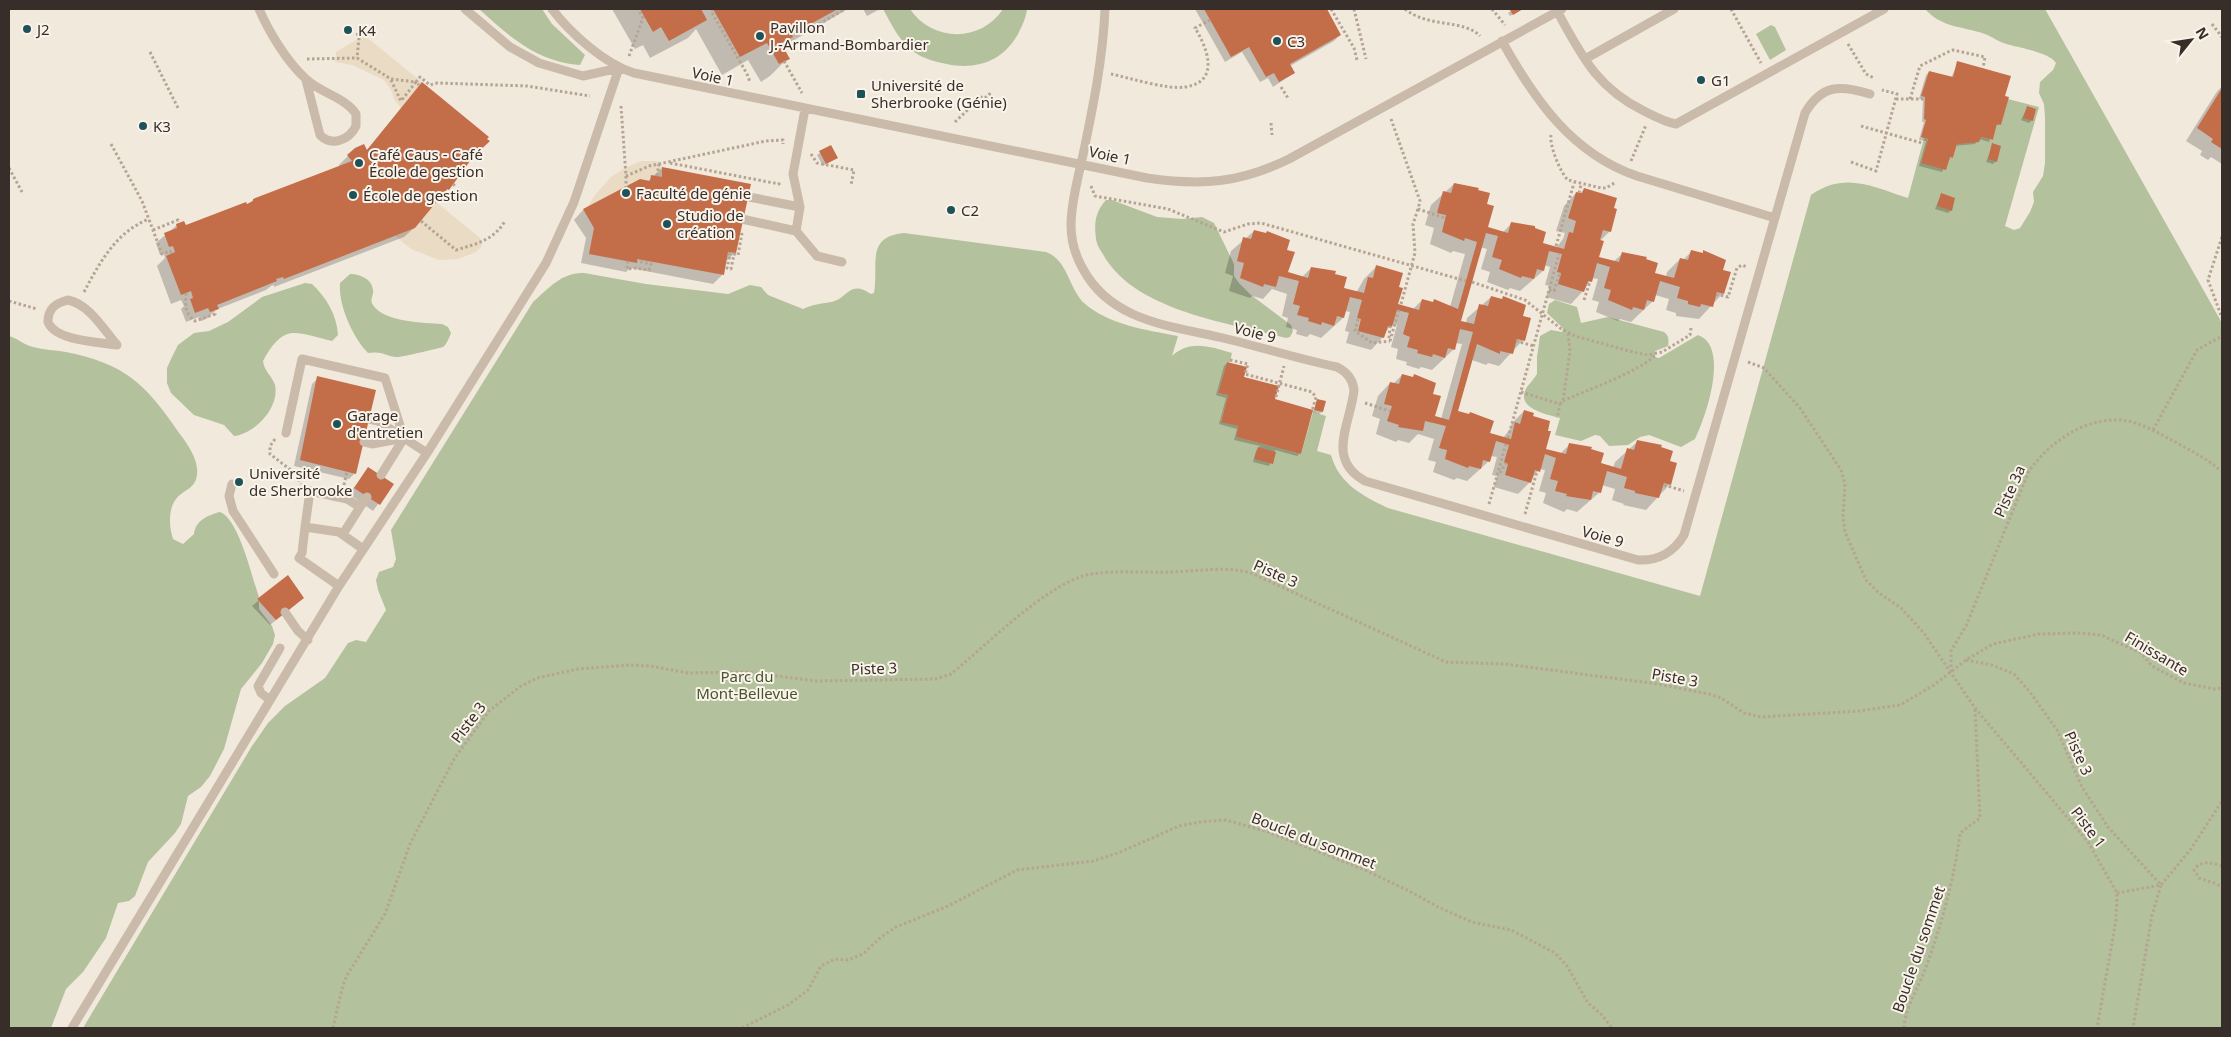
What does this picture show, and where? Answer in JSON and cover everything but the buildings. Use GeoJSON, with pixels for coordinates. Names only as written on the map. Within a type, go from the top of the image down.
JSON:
{"type":"FeatureCollection","features":[{"type":"Feature","properties":{"kind":"lane"},"geometry":{"type":"LineString","coordinates":[[259,9],[279,46],[306,80],[350,108],[356,114],[356,126],[344,138],[332,142],[320,135],[306,80]]}},
{"type":"Feature","properties":{"kind":"lane"},"geometry":{"type":"LineString","coordinates":[[466,9],[510,47],[539,63],[583,76],[619,68]]}},
{"type":"Feature","properties":{"kind":"lane"},"geometry":{"type":"LineString","coordinates":[[552,9],[569,28],[619,68]]}},
{"type":"Feature","properties":{"kind":"lane","name":"Voie 9"},"geometry":{"type":"LineString","coordinates":[[1105,9],[1102,55],[1072,208],[1072,240],[1075,254],[1085,273],[1105,298],[1122,310],[1142,318],[1337,367],[1349,376],[1353,384],[1353,394],[1342,450],[1349,468],[1359,478],[1371,484],[1631,558],[1645,560],[1658,558],[1676,546],[1687,528],[1801,125],[1812,102],[1820,94],[1835,89],[1854,90],[1870,94]]}},
{"type":"Feature","properties":{"kind":"lane"},"geometry":{"type":"LineString","coordinates":[[1585,59],[1674,9]]}},
{"type":"Feature","properties":{"kind":"lane"},"geometry":{"type":"LineString","coordinates":[[1560,10],[1585,59],[1600,80],[1621,98],[1650,114],[1676,124],[1884,9]]}},
{"type":"Feature","properties":{"kind":"lane","name":"Voie 1"},"geometry":{"type":"LineString","coordinates":[[619,68],[648,76],[1148,178],[1183,182],[1220,182],[1244,177],[1294,157],[1560,10]]}},
{"type":"Feature","properties":{"kind":"lane"},"geometry":{"type":"LineString","coordinates":[[1502,41],[1519,72],[1548,113],[1574,139],[1599,158],[1616,168],[1637,176],[1775,218]]}},
{"type":"Feature","properties":{"kind":"lane"},"geometry":{"type":"LineString","coordinates":[[72,1028],[339,586],[427,452],[551,255],[574,202],[619,68]]}},
{"type":"Feature","properties":{"kind":"lane"},"geometry":{"type":"LineString","coordinates":[[796,231],[800,207],[793,174],[804,108]]}},
{"type":"Feature","properties":{"kind":"lane"},"geometry":{"type":"LineString","coordinates":[[749,197],[800,207]]}},
{"type":"Feature","properties":{"kind":"lane"},"geometry":{"type":"LineString","coordinates":[[742,219],[796,231],[816,256],[842,262]]}},
{"type":"Feature","properties":{"kind":"lane"},"geometry":{"type":"LineString","coordinates":[[68,300],[78,303],[117,345],[80,340],[53,331],[48,322],[49,312],[54,306],[64,301],[68,300]]}},
{"type":"Feature","properties":{"kind":"lane"},"geometry":{"type":"LineString","coordinates":[[286,433],[302,359],[385,378],[404,438],[381,475]]}},
{"type":"Feature","properties":{"kind":"lane"},"geometry":{"type":"LineString","coordinates":[[369,419],[378,421],[427,452]]}},
{"type":"Feature","properties":{"kind":"lane"},"geometry":{"type":"LineString","coordinates":[[364,442],[372,444],[404,438]]}},
{"type":"Feature","properties":{"kind":"lane"},"geometry":{"type":"LineString","coordinates":[[232,484],[229,496],[233,511],[274,574]]}},
{"type":"Feature","properties":{"kind":"lane"},"geometry":{"type":"LineString","coordinates":[[339,586],[299,558],[302,553],[310,491],[347,499],[360,507]]}},
{"type":"Feature","properties":{"kind":"lane"},"geometry":{"type":"LineString","coordinates":[[342,534],[367,497]]}},
{"type":"Feature","properties":{"kind":"lane"},"geometry":{"type":"LineString","coordinates":[[305,527],[342,534],[363,549]]}},
{"type":"Feature","properties":{"kind":"lane"},"geometry":{"type":"LineString","coordinates":[[285,612],[298,631],[308,640]]}},
{"type":"Feature","properties":{"kind":"lane"},"geometry":{"type":"LineString","coordinates":[[270,700],[261,693],[258,686],[280,648]]}},
{"type":"Feature","properties":{"kind":"path"},"geometry":{"type":"LineString","coordinates":[[630,56],[643,18],[638,9]]}},
{"type":"Feature","properties":{"kind":"path"},"geometry":{"type":"LineString","coordinates":[[713,9],[711,10],[750,82]]}},
{"type":"Feature","properties":{"kind":"path"},"geometry":{"type":"LineString","coordinates":[[818,24],[845,9]]}},
{"type":"Feature","properties":{"kind":"path"},"geometry":{"type":"LineString","coordinates":[[1332,9],[1354,48],[1357,60]]}},
{"type":"Feature","properties":{"kind":"path"},"geometry":{"type":"LineString","coordinates":[[1354,9],[1366,59]]}},
{"type":"Feature","properties":{"kind":"path"},"geometry":{"type":"LineString","coordinates":[[1406,9],[1420,18],[1471,29],[1480,36]]}},
{"type":"Feature","properties":{"kind":"path"},"geometry":{"type":"LineString","coordinates":[[1492,9],[1504,23]]}},
{"type":"Feature","properties":{"kind":"path"},"geometry":{"type":"LineString","coordinates":[[1731,9],[1768,74]]}},
{"type":"Feature","properties":{"kind":"path"},"geometry":{"type":"LineString","coordinates":[[1107,73],[1178,88],[1195,84],[1204,77],[1209,61],[1205,45],[1195,28],[1210,20]]}},
{"type":"Feature","properties":{"kind":"path"},"geometry":{"type":"LineString","coordinates":[[2212,24],[2222,37]]}},
{"type":"Feature","properties":{"kind":"path"},"geometry":{"type":"LineString","coordinates":[[357,33],[360,38],[358,58]]}},
{"type":"Feature","properties":{"kind":"path"},"geometry":{"type":"LineString","coordinates":[[1910,99],[1920,66],[1950,51],[1985,57],[1983,68]]}},
{"type":"Feature","properties":{"kind":"path"},"geometry":{"type":"LineString","coordinates":[[150,52],[178,108]]}},
{"type":"Feature","properties":{"kind":"path"},"geometry":{"type":"LineString","coordinates":[[1854,55],[1866,74],[1874,78]]}},
{"type":"Feature","properties":{"kind":"path"},"geometry":{"type":"LineString","coordinates":[[307,58],[358,58],[391,79],[416,82],[420,85]]}},
{"type":"Feature","properties":{"kind":"path"},"geometry":{"type":"LineString","coordinates":[[784,62],[802,93]]}},
{"type":"Feature","properties":{"kind":"path"},"geometry":{"type":"LineString","coordinates":[[391,79],[403,102],[420,77],[430,85],[437,83],[527,86],[590,96]]}},
{"type":"Feature","properties":{"kind":"path"},"geometry":{"type":"LineString","coordinates":[[1281,87],[1288,98]]}},
{"type":"Feature","properties":{"kind":"path"},"geometry":{"type":"LineString","coordinates":[[955,122],[980,97],[986,98],[992,92]]}},
{"type":"Feature","properties":{"kind":"path"},"geometry":{"type":"LineString","coordinates":[[1851,162],[1876,171],[1897,94]]}},
{"type":"Feature","properties":{"kind":"path"},"geometry":{"type":"LineString","coordinates":[[1896,99],[1925,99]]}},
{"type":"Feature","properties":{"kind":"path"},"geometry":{"type":"LineString","coordinates":[[621,103],[626,187]]}},
{"type":"Feature","properties":{"kind":"path"},"geometry":{"type":"LineString","coordinates":[[1391,119],[1420,201],[1414,224],[1415,253],[1400,304]]}},
{"type":"Feature","properties":{"kind":"path"},"geometry":{"type":"LineString","coordinates":[[1271,122],[1272,135]]}},
{"type":"Feature","properties":{"kind":"path"},"geometry":{"type":"LineString","coordinates":[[1861,126],[1922,144]]}},
{"type":"Feature","properties":{"kind":"path"},"geometry":{"type":"LineString","coordinates":[[1551,135],[1551,142],[1563,174],[1568,180],[1582,185],[1606,188],[1616,182]]}},
{"type":"Feature","properties":{"kind":"path"},"geometry":{"type":"LineString","coordinates":[[1630,163],[1641,138]]}},
{"type":"Feature","properties":{"kind":"path"},"geometry":{"type":"LineString","coordinates":[[626,176],[667,162],[766,141],[784,140]]}},
{"type":"Feature","properties":{"kind":"path"},"geometry":{"type":"LineString","coordinates":[[111,144],[141,198],[162,254],[170,250],[172,254]]}},
{"type":"Feature","properties":{"kind":"path"},"geometry":{"type":"LineString","coordinates":[[811,151],[814,161],[854,170],[851,185]]}},
{"type":"Feature","properties":{"kind":"path"},"geometry":{"type":"LineString","coordinates":[[667,162],[779,184]]}},
{"type":"Feature","properties":{"kind":"path"},"geometry":{"type":"LineString","coordinates":[[657,176],[659,164]]}},
{"type":"Feature","properties":{"kind":"path"},"geometry":{"type":"LineString","coordinates":[[9,168],[22,192]]}},
{"type":"Feature","properties":{"kind":"path"},"geometry":{"type":"LineString","coordinates":[[1556,246],[1574,183]]}},
{"type":"Feature","properties":{"kind":"path"},"geometry":{"type":"LineString","coordinates":[[1579,193],[1582,185]]}},
{"type":"Feature","properties":{"kind":"path"},"geometry":{"type":"LineString","coordinates":[[1091,186],[1095,196],[1168,209],[1224,232],[1248,224],[1261,223],[1466,281]]}},
{"type":"Feature","properties":{"kind":"path"},"geometry":{"type":"LineString","coordinates":[[1418,209],[1445,218]]}},
{"type":"Feature","properties":{"kind":"path"},"geometry":{"type":"LineString","coordinates":[[78,303],[114,244],[130,227],[149,218]]}},
{"type":"Feature","properties":{"kind":"path"},"geometry":{"type":"LineString","coordinates":[[153,230],[178,220],[179,223]]}},
{"type":"Feature","properties":{"kind":"path"},"geometry":{"type":"LineString","coordinates":[[421,221],[456,250],[481,242],[494,235],[505,221]]}},
{"type":"Feature","properties":{"kind":"path"},"geometry":{"type":"LineString","coordinates":[[2222,237],[2208,280],[2222,318]]}},
{"type":"Feature","properties":{"kind":"path"},"geometry":{"type":"LineString","coordinates":[[728,254],[730,254],[728,268],[731,269],[734,254],[738,255],[739,249]]}},
{"type":"Feature","properties":{"kind":"path"},"geometry":{"type":"LineString","coordinates":[[1508,438],[1560,254]]}},
{"type":"Feature","properties":{"kind":"path"},"geometry":{"type":"LineString","coordinates":[[628,262],[627,269],[650,270],[651,264],[637,261]]}},
{"type":"Feature","properties":{"kind":"path"},"geometry":{"type":"LineString","coordinates":[[1716,294],[1728,297],[1737,268],[1742,265],[1749,267]]}},
{"type":"Feature","properties":{"kind":"path"},"geometry":{"type":"LineString","coordinates":[[1549,290],[1554,291],[1559,275],[1553,275]]}},
{"type":"Feature","properties":{"kind":"path"},"geometry":{"type":"LineString","coordinates":[[1584,300],[1590,281]]}},
{"type":"Feature","properties":{"kind":"path"},"geometry":{"type":"LineString","coordinates":[[1472,282],[1513,295],[1533,305],[1568,333],[1633,352],[1648,355],[1656,354],[1690,335],[1691,328]]}},
{"type":"Feature","properties":{"kind":"path"},"geometry":{"type":"LineString","coordinates":[[186,293],[185,305],[190,317],[195,321],[215,314],[214,311]]}},
{"type":"Feature","properties":{"kind":"path"},"geometry":{"type":"LineString","coordinates":[[9,301],[49,312]]}},
{"type":"Feature","properties":{"kind":"path"},"geometry":{"type":"LineString","coordinates":[[1358,319],[1355,331],[1372,343],[1390,342],[1391,329],[1399,310]]}},
{"type":"Feature","properties":{"kind":"path"},"geometry":{"type":"LineString","coordinates":[[1557,418],[1562,403],[1570,351],[1568,333]]}},
{"type":"Feature","properties":{"kind":"path"},"geometry":{"type":"LineString","coordinates":[[2153,430],[2197,350],[2222,336]]}},
{"type":"Feature","properties":{"kind":"path"},"geometry":{"type":"LineString","coordinates":[[1516,341],[1534,346]]}},
{"type":"Feature","properties":{"kind":"path"},"geometry":{"type":"LineString","coordinates":[[1521,392],[1562,403],[1633,370],[1652,359],[1656,354]]}},
{"type":"Feature","properties":{"kind":"path"},"geometry":{"type":"LineString","coordinates":[[1230,360],[1248,364],[1245,374],[1314,393],[1316,397],[1313,408],[1314,412]]}},
{"type":"Feature","properties":{"kind":"path","name":"Piste 1"},"geometry":{"type":"LineString","coordinates":[[1745,361],[1764,368],[1810,422],[1843,476],[1845,488],[1843,517],[1845,532],[1866,580],[1875,590],[1911,617],[1931,642],[1975,708],[2088,842],[2117,893]]}},
{"type":"Feature","properties":{"kind":"path"},"geometry":{"type":"LineString","coordinates":[[1276,397],[1280,383]]}},
{"type":"Feature","properties":{"kind":"path"},"geometry":{"type":"LineString","coordinates":[[1363,402],[1390,411]]}},
{"type":"Feature","properties":{"kind":"path","name":"Piste 3a"},"geometry":{"type":"LineString","coordinates":[[1951,672],[1951,651],[1966,626],[2029,471],[2039,456],[2061,438],[2102,422],[2121,420],[2153,430],[2210,461],[2222,472]]}},
{"type":"Feature","properties":{"kind":"path"},"geometry":{"type":"LineString","coordinates":[[273,440],[270,454],[296,474]]}},
{"type":"Feature","properties":{"kind":"path"},"geometry":{"type":"LineString","coordinates":[[1492,496],[1506,444]]}},
{"type":"Feature","properties":{"kind":"path"},"geometry":{"type":"LineString","coordinates":[[1498,475],[1506,464],[1501,464]]}},
{"type":"Feature","properties":{"kind":"path"},"geometry":{"type":"LineString","coordinates":[[1527,506],[1537,471]]}},
{"type":"Feature","properties":{"kind":"path"},"geometry":{"type":"LineString","coordinates":[[1664,485],[1678,489]]}},
{"type":"Feature","properties":{"kind":"path","name":"Piste 3"},"geometry":{"type":"LineString","coordinates":[[333,1028],[346,977],[385,914],[410,844],[454,759],[489,711],[498,702],[521,686],[557,673],[578,668],[630,665],[688,672],[748,672],[816,681],[936,679],[951,674],[1047,594],[1078,578],[1092,574],[1176,572],[1226,568],[1251,573],[1446,662],[1505,664],[1658,684],[1709,694],[1744,712],[1761,717],[1859,711],[1900,705],[1934,686],[1966,660],[1992,665],[2014,674],[2030,692],[2057,730],[2082,787],[2108,827],[2160,885]]}},
{"type":"Feature","properties":{"kind":"path","name":"Finissante"},"geometry":{"type":"LineString","coordinates":[[1966,660],[1993,644],[2025,635],[2079,633],[2101,635],[2141,653],[2152,666],[2184,684],[2222,688]]}},
{"type":"Feature","properties":{"kind":"path","name":"Boucle du sommet"},"geometry":{"type":"LineString","coordinates":[[1904,1028],[1904,1018],[1924,973],[1950,895],[1960,833],[1980,818],[1975,708]]}},
{"type":"Feature","properties":{"kind":"path"},"geometry":{"type":"LineString","coordinates":[[2133,1028],[2152,914],[2160,885],[2191,849],[2222,801]]}},
{"type":"Feature","properties":{"kind":"path","name":"Boucle du sommet"},"geometry":{"type":"LineString","coordinates":[[742,1028],[788,1005],[808,990],[821,966],[835,959],[848,960],[863,954],[881,937],[896,927],[948,906],[1017,870],[1093,861],[1118,853],[1180,826],[1226,820],[1268,832],[1365,870],[1472,922],[1511,930],[1555,953],[1567,966],[1588,1003],[1601,1014],[1612,1028]]}},
{"type":"Feature","properties":{"kind":"path"},"geometry":{"type":"LineString","coordinates":[[2222,866],[2204,862],[2197,865],[2194,870],[2199,878],[2217,884],[2222,888]]}},
{"type":"Feature","properties":{"kind":"path"},"geometry":{"type":"LineString","coordinates":[[2097,1028],[2116,920],[2117,893],[2160,885]]}},
{"type":"Feature","properties":{"kind":"path"},"geometry":{"type":"LineString","coordinates":[[2222,952],[2222,960]]}},
{"type":"Feature","properties":{"kind":"green space"},"geometry":{"type":"Polygon","coordinates":[[[479,9],[542,9],[552,24],[585,55],[580,65],[564,63],[537,53],[513,38],[479,9]]]}},
{"type":"Feature","properties":{"kind":"green space"},"geometry":{"type":"Polygon","coordinates":[[[883,9],[910,9],[919,20],[931,28],[956,34],[970,33],[982,28],[994,20],[1003,9],[1027,9],[1025,19],[1018,34],[1004,52],[986,62],[965,66],[924,58],[914,52],[900,38],[883,9]]]}},
{"type":"Feature","properties":{"kind":"green space","name":"Parc du Mont-Bellevue"},"geometry":{"type":"Polygon","coordinates":[[[1925,9],[2045,9],[2222,323],[2222,1028],[83,1028],[252,746],[268,723],[285,706],[325,678],[348,643],[356,640],[366,642],[386,610],[376,580],[379,572],[393,567],[396,559],[391,530],[533,302],[562,278],[576,273],[584,273],[646,284],[728,294],[750,285],[761,287],[768,295],[803,309],[837,300],[853,289],[858,288],[871,294],[874,293],[875,262],[879,246],[884,240],[904,233],[1046,252],[1059,261],[1084,303],[1105,317],[1128,326],[1178,336],[1172,356],[1179,351],[1193,346],[1209,347],[1232,353],[1230,362],[1227,362],[1218,393],[1228,395],[1221,421],[1238,426],[1236,437],[1301,454],[1313,412],[1326,416],[1317,451],[1331,455],[1340,474],[1353,488],[1388,508],[1700,596],[1811,195],[1823,188],[1836,184],[1859,183],[1908,198],[1924,138],[1928,139],[1921,163],[1953,158],[1957,144],[1981,137],[1993,140],[1997,124],[2001,124],[2008,99],[2039,107],[2005,226],[2014,230],[2020,228],[2034,202],[2033,192],[2043,176],[2045,163],[2045,117],[2044,104],[2039,93],[2040,82],[2053,70],[2056,63],[2048,56],[2006,44],[1977,31],[1945,23],[1938,20],[1925,9]]]}},
{"type":"Feature","properties":{"kind":"green space"},"geometry":{"type":"Polygon","coordinates":[[[1771,25],[1775,27],[1786,50],[1770,60],[1756,34],[1771,25]]]}},
{"type":"Feature","properties":{"kind":"green space"},"geometry":{"type":"Polygon","coordinates":[[[1106,200],[1112,200],[1157,217],[1182,219],[1202,217],[1214,223],[1234,264],[1234,276],[1251,295],[1291,325],[1293,331],[1290,337],[1286,338],[1238,327],[1186,312],[1138,290],[1119,275],[1097,244],[1096,218],[1106,200]]]}},
{"type":"Feature","properties":{"kind":"green space"},"geometry":{"type":"Polygon","coordinates":[[[350,274],[361,276],[368,280],[373,290],[372,303],[378,311],[395,318],[442,324],[448,327],[451,333],[446,344],[440,348],[398,357],[380,353],[368,353],[352,330],[341,301],[340,283],[350,274]]]}},
{"type":"Feature","properties":{"kind":"green space"},"geometry":{"type":"Polygon","coordinates":[[[305,283],[312,284],[326,301],[333,314],[338,335],[332,341],[299,333],[291,333],[277,341],[263,361],[275,385],[274,402],[257,425],[242,434],[234,436],[224,425],[194,415],[171,393],[167,383],[167,368],[178,345],[194,333],[209,331],[228,322],[262,297],[305,283]]]}},
{"type":"Feature","properties":{"kind":"green space"},"geometry":{"type":"Polygon","coordinates":[[[1555,300],[1577,307],[1581,323],[1608,317],[1664,332],[1668,338],[1668,346],[1655,351],[1655,357],[1659,358],[1698,335],[1708,342],[1713,353],[1713,383],[1705,415],[1695,439],[1681,447],[1649,435],[1640,437],[1628,445],[1609,446],[1600,436],[1595,435],[1581,441],[1555,435],[1560,418],[1533,409],[1525,400],[1524,394],[1537,374],[1540,336],[1551,330],[1562,332],[1563,328],[1547,313],[1549,304],[1555,300]]]}},
{"type":"Feature","properties":{"kind":"green space"},"geometry":{"type":"Polygon","coordinates":[[[9,336],[33,347],[66,352],[103,362],[131,378],[154,399],[188,445],[197,468],[196,479],[192,486],[173,503],[170,513],[170,524],[173,539],[183,544],[194,534],[195,529],[203,519],[220,512],[227,517],[239,537],[244,550],[259,597],[257,599],[259,609],[272,626],[275,635],[273,644],[262,663],[241,689],[224,749],[210,776],[201,787],[188,796],[181,824],[148,862],[135,896],[129,901],[118,903],[106,938],[83,972],[66,989],[51,1028],[9,1028],[9,336]]]}},
{"type":"Feature","properties":{"kind":"shaded area"},"geometry":{"type":"Polygon","coordinates":[[[364,35],[422,82],[401,108],[384,80],[352,65],[335,62],[336,52],[364,35]]]}},
{"type":"Feature","properties":{"kind":"shaded area"},"geometry":{"type":"Polygon","coordinates":[[[641,161],[657,161],[662,164],[662,177],[588,207],[594,196],[611,177],[641,161]]]}},
{"type":"Feature","properties":{"kind":"shaded area"},"geometry":{"type":"Polygon","coordinates":[[[436,202],[480,238],[482,246],[476,252],[458,259],[439,260],[411,249],[395,236],[415,228],[436,202]]]}},
{"type":"Feature","properties":{"kind":"place","name":"J2"},"geometry":{"type":"Point","coordinates":[27,29]}},
{"type":"Feature","properties":{"kind":"place","name":"K4"},"geometry":{"type":"Point","coordinates":[348,30]}},
{"type":"Feature","properties":{"kind":"place","name":"Pavillon J.-Armand-Bombardier"},"geometry":{"type":"Point","coordinates":[760,36]}},
{"type":"Feature","properties":{"kind":"place","name":"C3"},"geometry":{"type":"Point","coordinates":[1277,41]}},
{"type":"Feature","properties":{"kind":"place","name":"G1"},"geometry":{"type":"Point","coordinates":[1701,80]}},
{"type":"Feature","properties":{"kind":"place","name":"Université de Sherbrooke (Génie)"},"geometry":{"type":"Point","coordinates":[861,94]}},
{"type":"Feature","properties":{"kind":"place","name":"K3"},"geometry":{"type":"Point","coordinates":[143,126]}},
{"type":"Feature","properties":{"kind":"place","name":"Café Caus - Café École de gestion"},"geometry":{"type":"Point","coordinates":[359,163]}},
{"type":"Feature","properties":{"kind":"place","name":"Faculté de génie"},"geometry":{"type":"Point","coordinates":[626,193]}},
{"type":"Feature","properties":{"kind":"place","name":"École de gestion"},"geometry":{"type":"Point","coordinates":[353,195]}},
{"type":"Feature","properties":{"kind":"place","name":"C2"},"geometry":{"type":"Point","coordinates":[951,210]}},
{"type":"Feature","properties":{"kind":"place","name":"Studio de création"},"geometry":{"type":"Point","coordinates":[667,224]}},
{"type":"Feature","properties":{"kind":"place","name":"Garage d'entretien"},"geometry":{"type":"Point","coordinates":[337,424]}},
{"type":"Feature","properties":{"kind":"place","name":"Université de Sherbrooke"},"geometry":{"type":"Point","coordinates":[239,482]}}]}
